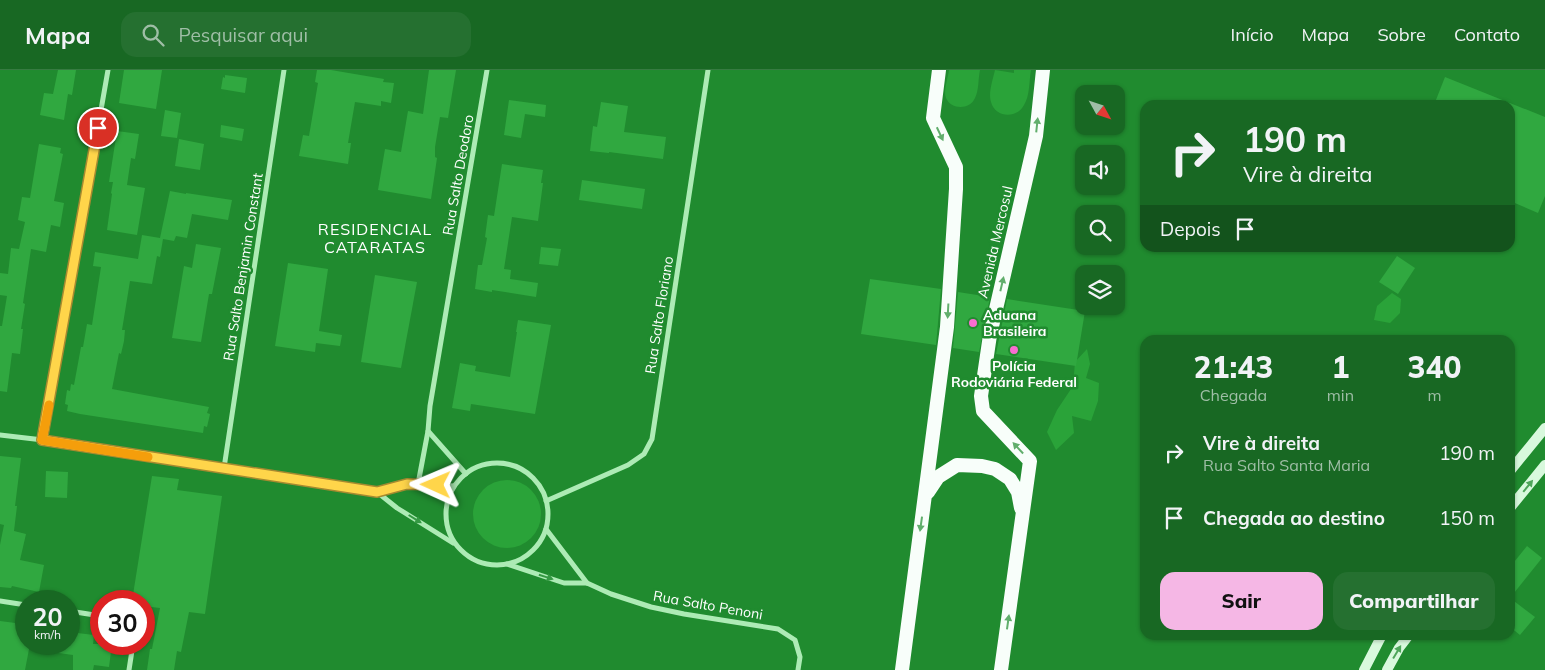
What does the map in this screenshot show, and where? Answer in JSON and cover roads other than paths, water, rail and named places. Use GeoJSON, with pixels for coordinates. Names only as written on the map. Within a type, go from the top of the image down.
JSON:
{"type":"FeatureCollection","features":[{"type":"Feature","properties":{"kind":"highway"},"geometry":{"type":"LineString","coordinates":[[902,670],[947,327],[956,189],[956,167],[933,118],[939,70]]}},
{"type":"Feature","properties":{"kind":"highway","name":"Avenida Mercosul"},"geometry":{"type":"LineString","coordinates":[[1001,670],[1030,462],[983,411],[981,396],[990,335],[1036,136],[1043,70]]}},
{"type":"Feature","properties":{"kind":"highway"},"geometry":{"type":"LineString","coordinates":[[925,498],[938,477],[957,465],[995,468],[1010,479],[1018,492],[1022,518]]}},
{"type":"Feature","properties":{"kind":"main road"},"geometry":{"type":"LineString","coordinates":[[1515,465],[1543,434]]}},
{"type":"Feature","properties":{"kind":"main road"},"geometry":{"type":"LineString","coordinates":[[1515,502],[1545,465]]}},
{"type":"Feature","properties":{"kind":"main road"},"geometry":{"type":"LineString","coordinates":[[1364,670],[1379,640]]}},
{"type":"Feature","properties":{"kind":"main road"},"geometry":{"type":"LineString","coordinates":[[1387,670],[1405,640]]}},
{"type":"Feature","properties":{"kind":"street"},"geometry":{"type":"LineString","coordinates":[[42,440],[108,70]]}},
{"type":"Feature","properties":{"kind":"street","name":"Rua Salto Benjamin Constant"},"geometry":{"type":"LineString","coordinates":[[224,468],[284,70]]}},
{"type":"Feature","properties":{"kind":"street","name":"Rua Salto Deodoro"},"geometry":{"type":"LineString","coordinates":[[418,484],[487,70]]}},
{"type":"Feature","properties":{"kind":"street","name":"Rua Salto Floriano"},"geometry":{"type":"LineString","coordinates":[[546,501],[628,465],[644,454],[652,439],[708,70]]}},
{"type":"Feature","properties":{"kind":"street"},"geometry":{"type":"LineString","coordinates":[[428,431],[466,474]]}},
{"type":"Feature","properties":{"kind":"street"},"geometry":{"type":"LineString","coordinates":[[0,435],[377,492],[407,484],[454,486]]}},
{"type":"Feature","properties":{"kind":"street"},"geometry":{"type":"LineString","coordinates":[[377,492],[397,508],[455,544],[467,556],[482,564],[499,566],[515,562],[530,553],[540,542],[546,529],[548,515],[546,501],[539,486],[528,474],[513,466],[497,463],[480,466],[466,474],[454,486],[448,498],[446,512],[447,529],[455,544]]}},
{"type":"Feature","properties":{"kind":"street","name":"Rua Salto Penoni"},"geometry":{"type":"LineString","coordinates":[[546,529],[587,583]]}},
{"type":"Feature","properties":{"kind":"street","name":"Rua Salto Penoni"},"geometry":{"type":"LineString","coordinates":[[507,564],[564,583],[587,583],[611,594],[651,607],[778,629],[794,640],[800,658],[798,670]]}},
{"type":"Feature","properties":{"kind":"street"},"geometry":{"type":"LineString","coordinates":[[0,602],[15,604]]}},
{"type":"Feature","properties":{"kind":"street"},"geometry":{"type":"LineString","coordinates":[[129,670],[131,655]]}},
{"type":"Feature","properties":{"kind":"place","name":"Aduana Brasileira"},"geometry":{"type":"Point","coordinates":[973,323]}},
{"type":"Feature","properties":{"kind":"place","name":"Polícia Rodoviária Federal"},"geometry":{"type":"Point","coordinates":[1014,350]}},
{"type":"Feature","properties":{"kind":"district","name":"RESIDENCIAL CATARATAS"},"geometry":{"type":"Point","coordinates":[375,238]}}]}
